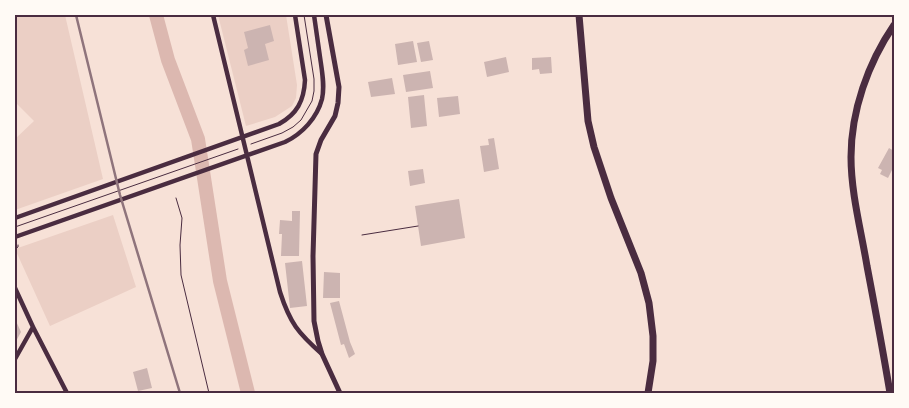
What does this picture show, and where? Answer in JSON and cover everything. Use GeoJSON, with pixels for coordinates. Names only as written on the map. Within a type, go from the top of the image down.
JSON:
{"type":"FeatureCollection","features":[{"type":"Feature","properties":{"kind":"main road"},"geometry":{"type":"LineString","coordinates":[[579,15],[588,121],[594,147],[611,198],[641,273],[649,302],[653,336],[653,361],[648,393]]}},
{"type":"Feature","properties":{"kind":"main road"},"geometry":{"type":"LineString","coordinates":[[890,393],[855,200],[851,156],[853,125],[860,94],[881,47],[894,25]]}},
{"type":"Feature","properties":{"kind":"main road"},"geometry":{"type":"LineString","coordinates":[[881,47],[894,34]]}},
{"type":"Feature","properties":{"kind":"street"},"geometry":{"type":"LineString","coordinates":[[213,15],[286,311],[295,328],[322,354]]}},
{"type":"Feature","properties":{"kind":"street"},"geometry":{"type":"LineString","coordinates":[[15,218],[289,119],[296,111],[305,91],[295,15]]}},
{"type":"Feature","properties":{"kind":"street"},"geometry":{"type":"LineString","coordinates":[[15,237],[294,138],[307,126],[322,101],[323,78],[314,15]]}},
{"type":"Feature","properties":{"kind":"street"},"geometry":{"type":"LineString","coordinates":[[326,15],[339,87],[335,116],[321,140],[316,154],[313,256],[314,321],[322,354],[340,393]]}},
{"type":"Feature","properties":{"kind":"street"},"geometry":{"type":"LineString","coordinates":[[15,288],[67,393]]}},
{"type":"Feature","properties":{"kind":"street"},"geometry":{"type":"LineString","coordinates":[[15,359],[33,326]]}},
{"type":"Feature","properties":{"kind":"path"},"geometry":{"type":"LineString","coordinates":[[15,228],[282,133]]}},
{"type":"Feature","properties":{"kind":"path"},"geometry":{"type":"LineString","coordinates":[[176,198],[182,218],[180,246],[181,275],[208,393]]}},
{"type":"Feature","properties":{"kind":"path"},"geometry":{"type":"LineString","coordinates":[[362,236],[418,226]]}},
{"type":"Feature","properties":{"kind":"shaded area"},"geometry":{"type":"Polygon","coordinates":[[[15,15],[65,15],[103,179],[15,210],[15,139],[34,121],[15,102],[15,15]]]}},
{"type":"Feature","properties":{"kind":"shaded area"},"geometry":{"type":"Polygon","coordinates":[[[218,15],[286,15],[297,85],[296,98],[292,106],[275,117],[246,126],[218,15]]]}},
{"type":"Feature","properties":{"kind":"shaded area"},"geometry":{"type":"Polygon","coordinates":[[[113,215],[136,287],[50,326],[15,249],[113,215]]]}},
{"type":"Feature","properties":{"kind":"building"},"geometry":{"type":"Polygon","coordinates":[[[270,25],[274,41],[265,44],[269,60],[248,66],[244,50],[248,48],[244,32],[270,25]]]}},
{"type":"Feature","properties":{"kind":"building"},"geometry":{"type":"Polygon","coordinates":[[[413,41],[417,62],[398,65],[395,44],[413,41]]]}},
{"type":"Feature","properties":{"kind":"building"},"geometry":{"type":"Polygon","coordinates":[[[429,41],[433,60],[421,62],[417,43],[429,41]]]}},
{"type":"Feature","properties":{"kind":"building"},"geometry":{"type":"Polygon","coordinates":[[[506,57],[509,72],[487,77],[484,62],[506,57]]]}},
{"type":"Feature","properties":{"kind":"building"},"geometry":{"type":"Polygon","coordinates":[[[551,57],[552,73],[540,74],[539,69],[532,70],[532,58],[551,57]]]}},
{"type":"Feature","properties":{"kind":"building"},"geometry":{"type":"Polygon","coordinates":[[[430,71],[433,88],[406,92],[403,75],[430,71]]]}},
{"type":"Feature","properties":{"kind":"building"},"geometry":{"type":"Polygon","coordinates":[[[392,78],[395,94],[371,97],[368,82],[392,78]]]}},
{"type":"Feature","properties":{"kind":"building"},"geometry":{"type":"Polygon","coordinates":[[[424,95],[427,126],[411,128],[408,97],[424,95]]]}},
{"type":"Feature","properties":{"kind":"building"},"geometry":{"type":"Polygon","coordinates":[[[458,96],[460,114],[439,117],[437,98],[458,96]]]}},
{"type":"Feature","properties":{"kind":"building"},"geometry":{"type":"Polygon","coordinates":[[[494,138],[499,169],[484,172],[480,146],[489,145],[488,139],[494,138]]]}},
{"type":"Feature","properties":{"kind":"building"},"geometry":{"type":"Polygon","coordinates":[[[889,148],[894,151],[894,166],[888,178],[880,174],[882,170],[878,168],[889,148]]]}},
{"type":"Feature","properties":{"kind":"building"},"geometry":{"type":"Polygon","coordinates":[[[423,169],[425,183],[410,186],[408,171],[423,169]]]}},
{"type":"Feature","properties":{"kind":"building"},"geometry":{"type":"Polygon","coordinates":[[[459,199],[465,238],[421,246],[415,206],[459,199]]]}},
{"type":"Feature","properties":{"kind":"building"},"geometry":{"type":"Polygon","coordinates":[[[292,211],[300,211],[299,256],[281,256],[282,234],[279,234],[280,220],[292,221],[292,211]]]}},
{"type":"Feature","properties":{"kind":"building"},"geometry":{"type":"Polygon","coordinates":[[[302,261],[307,306],[290,308],[285,263],[302,261]]]}},
{"type":"Feature","properties":{"kind":"building"},"geometry":{"type":"Polygon","coordinates":[[[324,272],[340,273],[340,298],[323,298],[324,272]]]}},
{"type":"Feature","properties":{"kind":"building"},"geometry":{"type":"Polygon","coordinates":[[[339,301],[355,354],[349,358],[344,344],[341,345],[330,303],[339,301]]]}},
{"type":"Feature","properties":{"kind":"building"},"geometry":{"type":"Polygon","coordinates":[[[15,319],[21,332],[15,343],[15,319]]]}},
{"type":"Feature","properties":{"kind":"building"},"geometry":{"type":"Polygon","coordinates":[[[147,368],[152,388],[138,391],[133,372],[147,368]]]}},
{"type":"Feature","properties":{"kind":"waterway"},"geometry":{"type":"LineString","coordinates":[[156,15],[168,60],[198,139],[220,281],[248,393]]}},
{"type":"Feature","properties":{"kind":"railway"},"geometry":{"type":"LineString","coordinates":[[76,15],[120,195],[180,393]]}}]}
